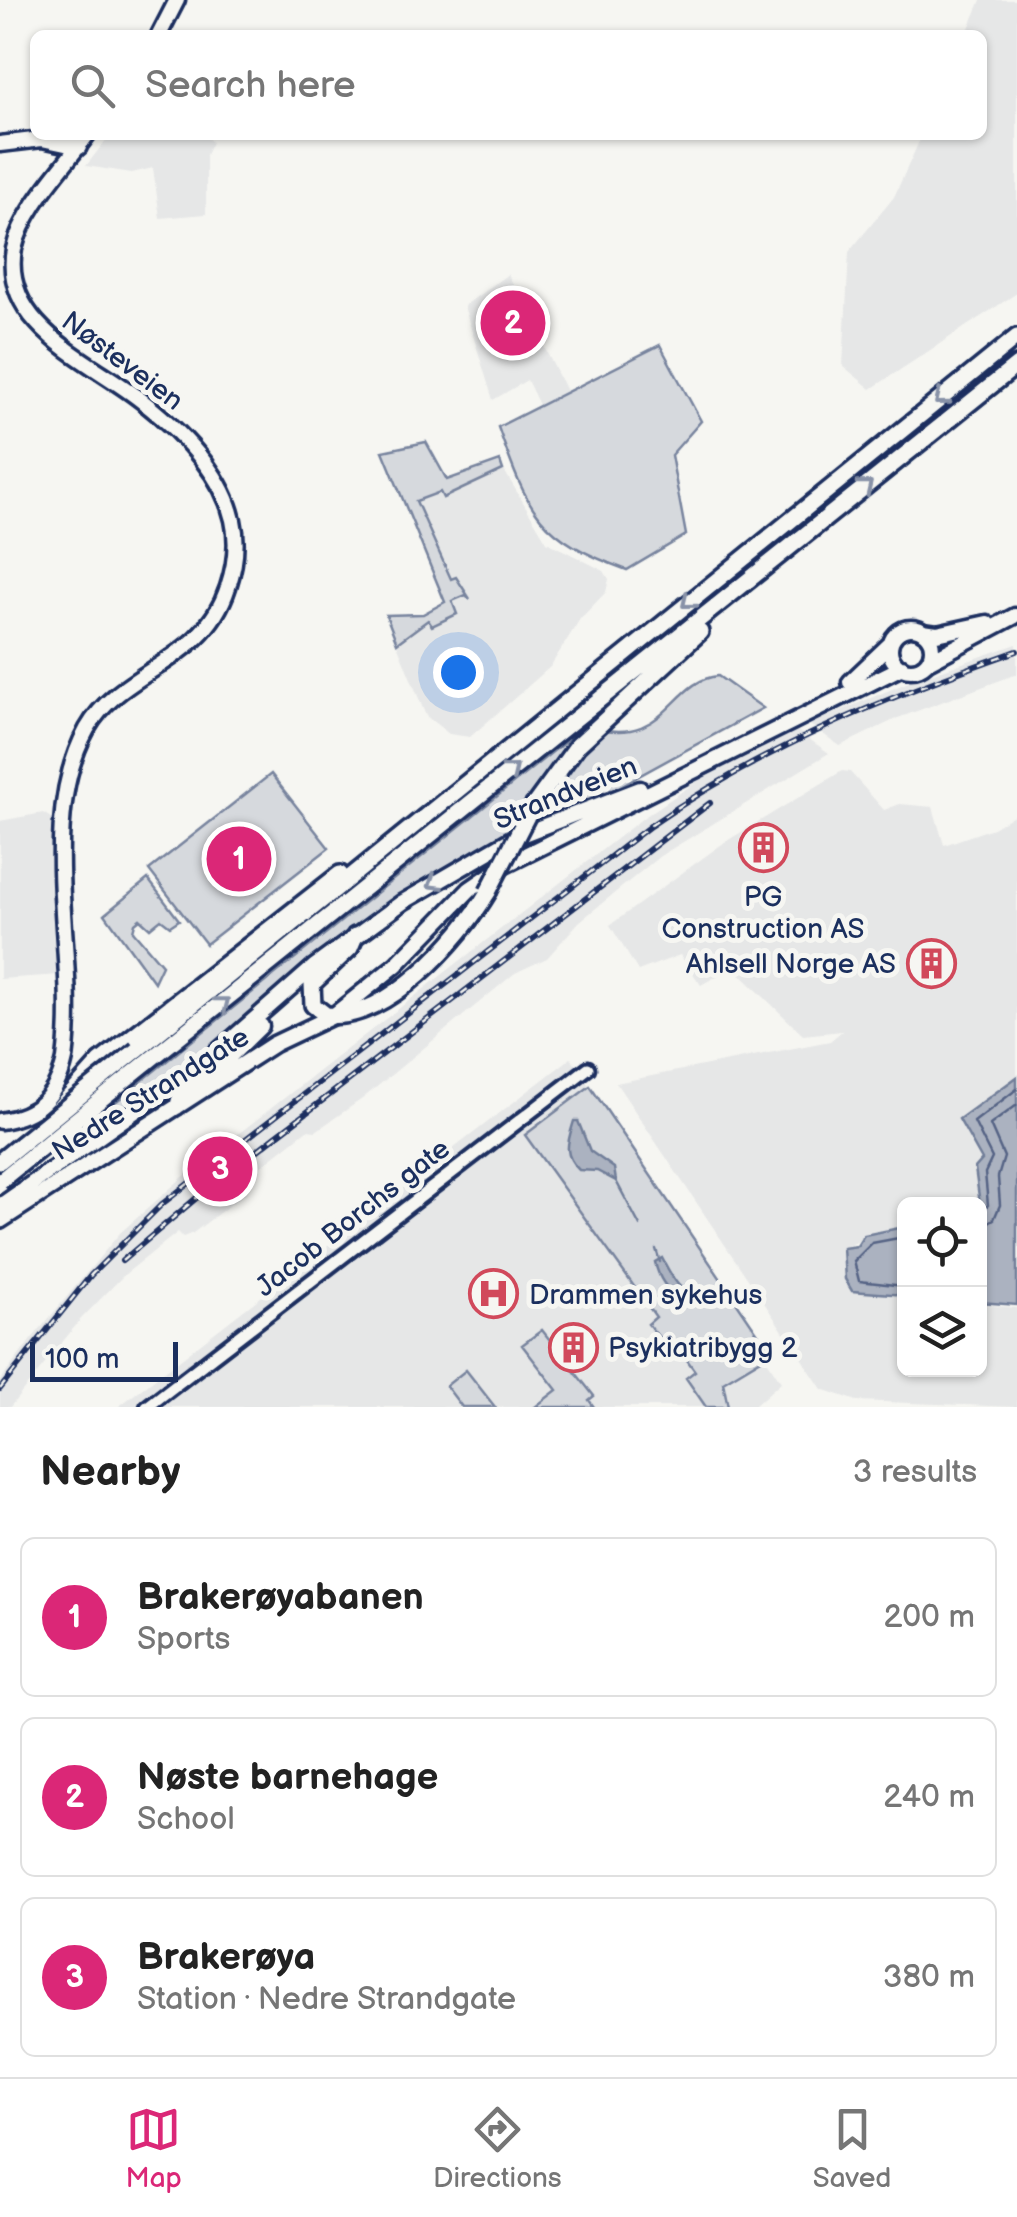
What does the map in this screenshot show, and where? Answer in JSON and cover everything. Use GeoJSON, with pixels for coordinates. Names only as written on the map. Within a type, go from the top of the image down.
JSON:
{"type":"FeatureCollection","features":[{"type":"Feature","properties":{"kind":"highway"},"geometry":{"type":"LineString","coordinates":[[0,1184],[382,852],[1017,338]]}},
{"type":"Feature","properties":{"kind":"highway"},"geometry":{"type":"LineString","coordinates":[[0,1161],[142,1057],[1017,364]]}},
{"type":"Feature","properties":{"kind":"highway"},"geometry":{"type":"LineString","coordinates":[[355,936],[350,948],[312,984],[314,1004],[333,1016],[380,998],[416,977],[456,939],[488,892],[529,812],[577,746],[790,547]]}},
{"type":"Feature","properties":{"kind":"highway"},"geometry":{"type":"LineString","coordinates":[[0,1184],[37,1133],[100,1062],[283,915],[360,860],[382,852]]}},
{"type":"Feature","properties":{"kind":"main road"},"geometry":{"type":"LineString","coordinates":[[162,30],[177,0]]}},
{"type":"Feature","properties":{"kind":"main road"},"geometry":{"type":"LineString","coordinates":[[0,144],[36,141],[79,147]]}},
{"type":"Feature","properties":{"kind":"main road","name":"Nøsteveien"},"geometry":{"type":"LineString","coordinates":[[0,1120],[28,1115],[42,1106],[56,1086],[65,1059],[64,809],[71,768],[90,724],[106,705],[202,635],[227,590],[236,547],[224,496],[184,440],[140,399],[46,334],[19,298],[12,280],[15,245],[79,147]]}},
{"type":"Feature","properties":{"kind":"main road"},"geometry":{"type":"LineString","coordinates":[[1016,615],[914,670],[902,668],[892,657],[891,643],[906,629],[956,632],[1016,615]]}},
{"type":"Feature","properties":{"kind":"main road"},"geometry":{"type":"LineString","coordinates":[[923,632],[932,646],[928,662]]}},
{"type":"Feature","properties":{"kind":"main road","name":"Strandveien"},"geometry":{"type":"LineString","coordinates":[[269,1008],[355,936],[514,838],[691,766],[823,698],[866,671],[891,643]]}},
{"type":"Feature","properties":{"kind":"main road","name":"Strandveien"},"geometry":{"type":"LineString","coordinates":[[333,1016],[396,965],[470,889],[505,865],[902,668]]}},
{"type":"Feature","properties":{"kind":"main road"},"geometry":{"type":"LineString","coordinates":[[124,1120],[159,1106],[177,1108],[178,1095],[227,1060],[264,1023],[269,1008]]}},
{"type":"Feature","properties":{"kind":"main road","name":"Nedre Strandgate"},"geometry":{"type":"LineString","coordinates":[[0,1206],[208,1060],[269,1008]]}},
{"type":"Feature","properties":{"kind":"main road","name":"Nedre Strandgate"},"geometry":{"type":"LineString","coordinates":[[0,1221],[274,1044],[333,1016]]}},
{"type":"Feature","properties":{"kind":"street","name":"Jacob Borchs gate"},"geometry":{"type":"LineString","coordinates":[[147,1407],[588,1068]]}},
{"type":"Feature","properties":{"kind":"shaded area"},"geometry":{"type":"Polygon","coordinates":[[[981,0],[1017,0],[1017,293],[871,389],[843,366],[849,252],[894,197],[920,140],[987,140],[987,30],[968,30],[981,0]]]}},
{"type":"Feature","properties":{"kind":"shaded area"},"geometry":{"type":"Polygon","coordinates":[[[106,140],[210,140],[206,214],[160,218],[153,168],[132,173],[86,166],[106,140]]]}},
{"type":"Feature","properties":{"kind":"shaded area"},"geometry":{"type":"Polygon","coordinates":[[[508,274],[566,391],[539,405],[527,380],[493,400],[464,306],[508,274]]]}},
{"type":"Feature","properties":{"kind":"shaded area"},"geometry":{"type":"Polygon","coordinates":[[[660,345],[701,421],[671,455],[686,535],[627,570],[574,546],[541,518],[518,481],[498,427],[660,345]]]}},
{"type":"Feature","properties":{"kind":"shaded area"},"geometry":{"type":"Polygon","coordinates":[[[426,442],[447,480],[500,461],[503,470],[443,498],[440,492],[416,501],[451,579],[456,577],[470,599],[466,595],[452,601],[457,614],[432,626],[428,620],[397,643],[386,615],[423,614],[445,602],[383,451],[426,442]]]}},
{"type":"Feature","properties":{"kind":"shaded area"},"geometry":{"type":"Polygon","coordinates":[[[502,467],[547,542],[604,571],[609,579],[606,592],[580,619],[550,667],[470,737],[449,734],[426,716],[396,642],[412,624],[454,597],[413,497],[502,467]]]}},
{"type":"Feature","properties":{"kind":"shaded area"},"geometry":{"type":"Polygon","coordinates":[[[1017,644],[1017,674],[898,718],[840,746],[809,724],[911,681],[1017,644]]]}},
{"type":"Feature","properties":{"kind":"shaded area"},"geometry":{"type":"Polygon","coordinates":[[[718,676],[763,708],[613,790],[510,832],[377,913],[177,1075],[105,1122],[98,1116],[586,725],[613,731],[634,729],[664,712],[702,680],[718,676]]]}},
{"type":"Feature","properties":{"kind":"shaded area"},"geometry":{"type":"Polygon","coordinates":[[[796,730],[829,753],[660,856],[579,922],[547,958],[515,973],[362,1099],[316,1131],[307,1130],[245,1179],[248,1191],[193,1233],[183,1237],[178,1232],[124,1275],[81,1319],[10,1407],[0,1407],[0,1381],[30,1341],[120,1233],[183,1177],[643,818],[702,778],[796,730]]]}},
{"type":"Feature","properties":{"kind":"shaded area"},"geometry":{"type":"Polygon","coordinates":[[[842,771],[850,772],[884,810],[900,804],[933,807],[944,845],[993,828],[1017,813],[1017,1077],[959,1119],[982,1160],[975,1169],[978,1197],[897,1197],[897,1228],[878,1231],[843,1249],[852,1291],[897,1296],[897,1377],[987,1377],[987,1305],[1017,1308],[1017,1407],[857,1401],[822,1389],[616,1083],[830,1041],[842,1031],[803,1035],[733,967],[701,985],[680,955],[638,971],[610,925],[725,842],[842,771]]]}},
{"type":"Feature","properties":{"kind":"shaded area"},"geometry":{"type":"Polygon","coordinates":[[[271,774],[329,848],[206,944],[149,870],[271,774]]]}},
{"type":"Feature","properties":{"kind":"shaded area"},"geometry":{"type":"Polygon","coordinates":[[[43,813],[59,823],[60,975],[0,979],[0,821],[43,813]]]}},
{"type":"Feature","properties":{"kind":"shaded area"},"geometry":{"type":"Polygon","coordinates":[[[148,879],[179,920],[170,926],[161,919],[150,928],[140,919],[135,923],[133,931],[162,965],[154,982],[105,914],[148,879]]]}},
{"type":"Feature","properties":{"kind":"shaded area","name":"Drammen sykehus"},"geometry":{"type":"Polygon","coordinates":[[[571,1058],[781,1382],[753,1407],[118,1407],[571,1058]]]}},
{"type":"Feature","properties":{"kind":"shaded area"},"geometry":{"type":"Polygon","coordinates":[[[590,1086],[771,1353],[723,1382],[728,1407],[706,1407],[686,1378],[695,1371],[670,1336],[662,1341],[648,1324],[656,1317],[525,1135],[590,1086]]]}},
{"type":"Feature","properties":{"kind":"shaded area"},"geometry":{"type":"Polygon","coordinates":[[[542,1330],[594,1396],[589,1400],[594,1407],[535,1407],[557,1390],[522,1345],[542,1330]]]}},
{"type":"Feature","properties":{"kind":"shaded area"},"geometry":{"type":"Polygon","coordinates":[[[466,1370],[495,1407],[462,1407],[446,1386],[466,1370]]]}},
{"type":"Feature","properties":{"kind":"water"},"geometry":{"type":"Polygon","coordinates":[[[1017,1077],[1017,1305],[987,1303],[987,1197],[979,1197],[975,1168],[982,1160],[959,1119],[1017,1077]]]}},
{"type":"Feature","properties":{"kind":"water"},"geometry":{"type":"Polygon","coordinates":[[[574,1121],[578,1121],[590,1151],[614,1168],[616,1181],[597,1171],[579,1170],[574,1164],[568,1147],[574,1121]]]}},
{"type":"Feature","properties":{"kind":"water"},"geometry":{"type":"Polygon","coordinates":[[[897,1228],[897,1294],[852,1291],[845,1279],[843,1248],[857,1246],[864,1235],[897,1228]]]}},
{"type":"Feature","properties":{"kind":"water"},"geometry":{"type":"Polygon","coordinates":[[[662,1258],[684,1290],[699,1297],[720,1297],[722,1302],[688,1300],[671,1291],[655,1262],[662,1258]]]}},
{"type":"Feature","properties":{"kind":"waterway"},"geometry":{"type":"LineString","coordinates":[[616,1181],[640,1226]]}},
{"type":"Feature","properties":{"kind":"waterway"},"geometry":{"type":"LineString","coordinates":[[656,1249],[660,1262]]}},
{"type":"Feature","properties":{"kind":"railway"},"geometry":{"type":"LineString","coordinates":[[0,1389],[91,1275],[162,1204],[650,826],[737,772],[828,726],[1017,651]]}},
{"type":"Feature","properties":{"kind":"railway"},"geometry":{"type":"LineString","coordinates":[[122,1261],[207,1189],[710,803]]}},
{"type":"Feature","properties":{"kind":"place","name":"Nøste barnehage"},"geometry":{"type":"Point","coordinates":[513,323]}},
{"type":"Feature","properties":{"kind":"place","name":"PG Construction AS"},"geometry":{"type":"Point","coordinates":[763,848]}},
{"type":"Feature","properties":{"kind":"place","name":"Brakerøyabanen"},"geometry":{"type":"Point","coordinates":[239,859]}},
{"type":"Feature","properties":{"kind":"place","name":"Ahlsell Norge AS"},"geometry":{"type":"Point","coordinates":[931,963]}},
{"type":"Feature","properties":{"kind":"place","name":"Brakerøya"},"geometry":{"type":"Point","coordinates":[220,1169]}},
{"type":"Feature","properties":{"kind":"place","name":"Drammen sykehus"},"geometry":{"type":"Point","coordinates":[494,1294]}},
{"type":"Feature","properties":{"kind":"place","name":"Psykiatribygg 2"},"geometry":{"type":"Point","coordinates":[573,1347]}}]}
